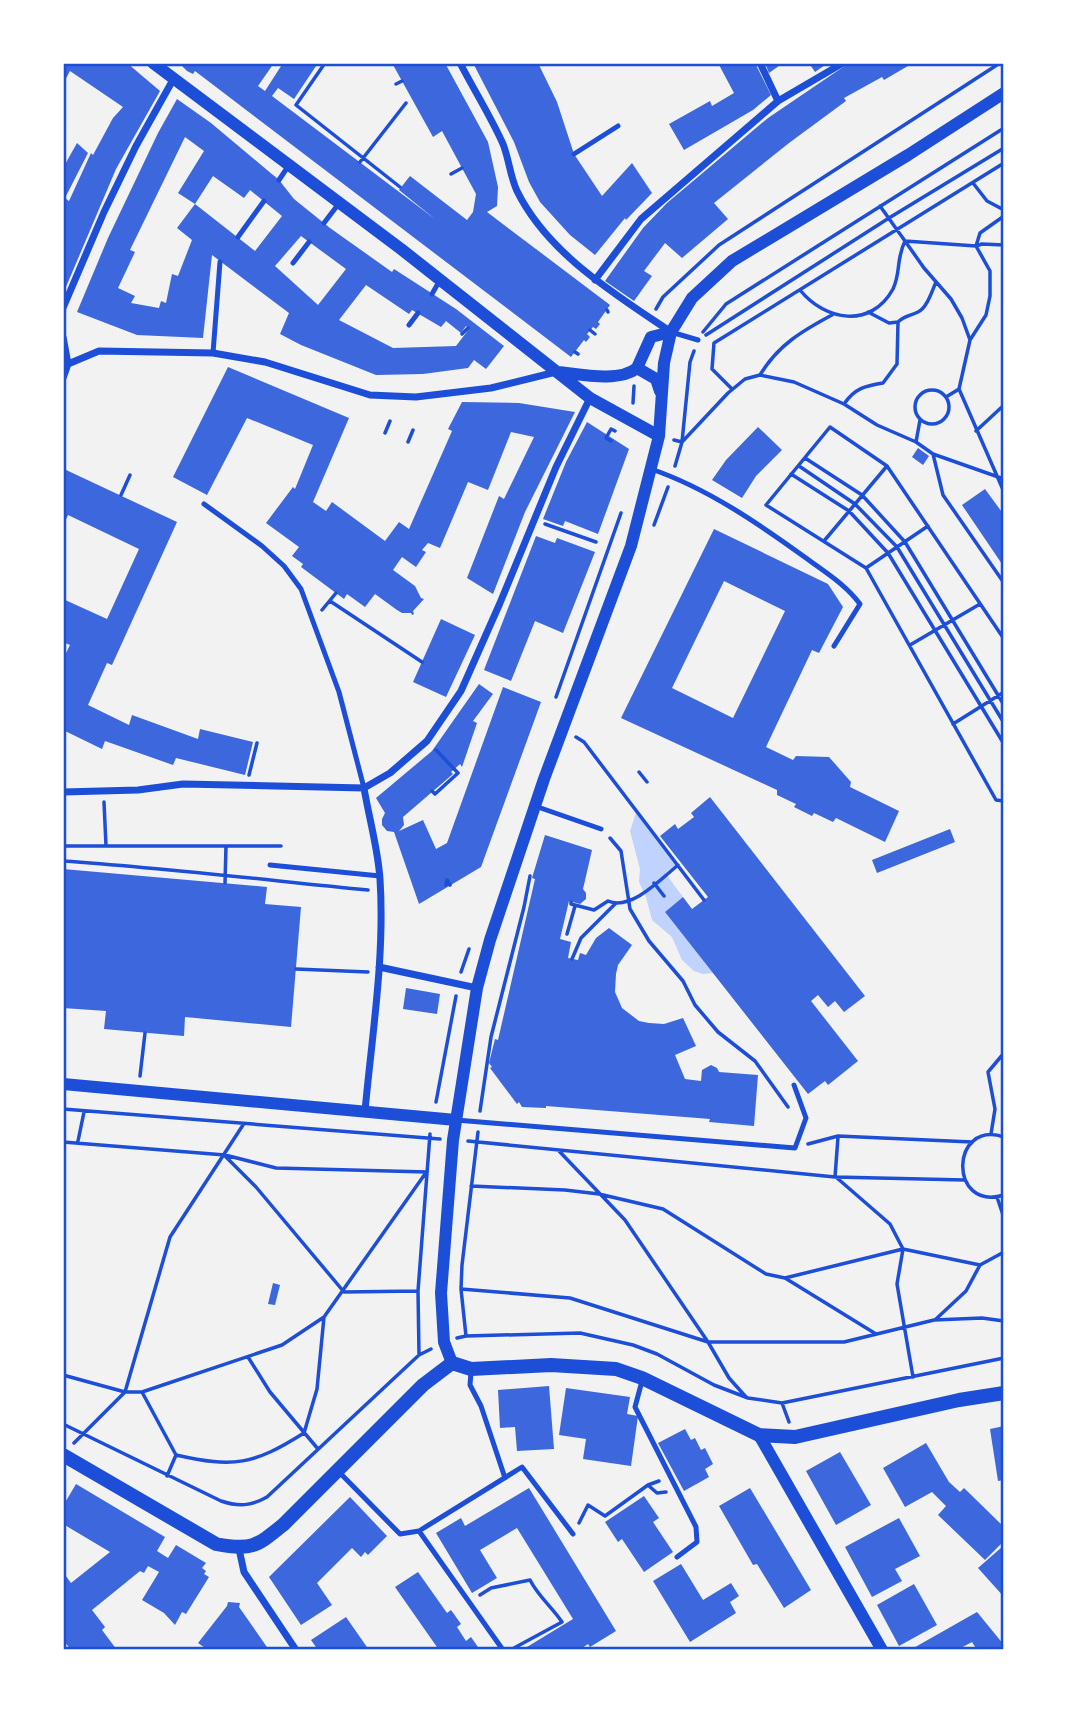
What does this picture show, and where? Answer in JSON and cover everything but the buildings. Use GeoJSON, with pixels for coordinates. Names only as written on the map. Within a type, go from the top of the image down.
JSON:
{"type":"FeatureCollection","features":[{"type":"Feature","properties":{"kind":"main road"},"geometry":{"type":"LineString","coordinates":[[63,1455],[216,1544],[239,1549],[260,1543],[284,1524],[423,1385],[452,1363],[471,1369],[551,1365],[616,1370],[642,1378],[759,1435],[795,1437],[958,1400],[1004,1393]]}},
{"type":"Feature","properties":{"kind":"street"},"geometry":{"type":"LineString","coordinates":[[153,63],[340,202],[590,398],[659,436]]}},
{"type":"Feature","properties":{"kind":"street"},"geometry":{"type":"LineString","coordinates":[[460,63],[503,145],[517,191],[548,234],[595,280],[671,332]]}},
{"type":"Feature","properties":{"kind":"street"},"geometry":{"type":"LineString","coordinates":[[760,63],[778,101]]}},
{"type":"Feature","properties":{"kind":"street"},"geometry":{"type":"LineString","coordinates":[[595,280],[642,219],[778,101],[843,63]]}},
{"type":"Feature","properties":{"kind":"street"},"geometry":{"type":"LineString","coordinates":[[63,308],[104,212],[173,78]]}},
{"type":"Feature","properties":{"kind":"street"},"geometry":{"type":"LineString","coordinates":[[452,1363],[444,1342],[441,1293],[456,1120],[477,988],[490,940],[535,806],[631,547],[659,436],[664,363],[671,332],[692,299],[711,278],[732,261],[908,155],[1004,93]]}},
{"type":"Feature","properties":{"kind":"street"},"geometry":{"type":"LineString","coordinates":[[635,370],[651,337],[671,332]]}},
{"type":"Feature","properties":{"kind":"street"},"geometry":{"type":"LineString","coordinates":[[63,337],[66,363],[63,378]]}},
{"type":"Feature","properties":{"kind":"street"},"geometry":{"type":"LineString","coordinates":[[66,363],[99,351],[213,352],[265,362],[370,395],[416,397],[491,388],[556,371],[603,377],[635,370],[656,379],[662,394]]}},
{"type":"Feature","properties":{"kind":"street"},"geometry":{"type":"LineString","coordinates":[[63,792],[103,792],[183,783],[364,788],[390,773],[428,741],[461,691],[555,467],[590,398]]}},
{"type":"Feature","properties":{"kind":"street"},"geometry":{"type":"LineString","coordinates":[[364,788],[380,876],[379,967],[365,1111]]}},
{"type":"Feature","properties":{"kind":"street"},"geometry":{"type":"LineString","coordinates":[[379,967],[477,988]]}},
{"type":"Feature","properties":{"kind":"street"},"geometry":{"type":"LineString","coordinates":[[63,1084],[456,1120]]}},
{"type":"Feature","properties":{"kind":"street"},"geometry":{"type":"LineString","coordinates":[[759,1435],[882,1650]]}},
{"type":"Feature","properties":{"kind":"street"},"geometry":{"type":"LineString","coordinates":[[239,1549],[244,1572],[296,1650]]}},
{"type":"Feature","properties":{"kind":"lane"},"geometry":{"type":"LineString","coordinates":[[574,154],[618,126]]}},
{"type":"Feature","properties":{"kind":"lane"},"geometry":{"type":"LineString","coordinates":[[279,180],[290,164]]}},
{"type":"Feature","properties":{"kind":"lane"},"geometry":{"type":"LineString","coordinates":[[238,237],[264,201]]}},
{"type":"Feature","properties":{"kind":"lane"},"geometry":{"type":"LineString","coordinates":[[324,223],[340,202]]}},
{"type":"Feature","properties":{"kind":"lane"},"geometry":{"type":"LineString","coordinates":[[293,263],[309,242]]}},
{"type":"Feature","properties":{"kind":"lane"},"geometry":{"type":"LineString","coordinates":[[213,352],[220,262]]}},
{"type":"Feature","properties":{"kind":"lane"},"geometry":{"type":"LineString","coordinates":[[432,294],[440,279]]}},
{"type":"Feature","properties":{"kind":"lane"},"geometry":{"type":"LineString","coordinates":[[409,325],[418,313]]}},
{"type":"Feature","properties":{"kind":"lane"},"geometry":{"type":"LineString","coordinates":[[671,332],[698,340]]}},
{"type":"Feature","properties":{"kind":"lane"},"geometry":{"type":"LineString","coordinates":[[651,469],[672,476],[707,494],[774,536],[848,588],[860,604],[834,646]]}},
{"type":"Feature","properties":{"kind":"lane"},"geometry":{"type":"LineString","coordinates":[[204,504],[284,566],[301,589],[339,692],[364,788]]}},
{"type":"Feature","properties":{"kind":"lane"},"geometry":{"type":"LineString","coordinates":[[535,806],[601,829]]}},
{"type":"Feature","properties":{"kind":"lane"},"geometry":{"type":"LineString","coordinates":[[270,865],[380,876]]}},
{"type":"Feature","properties":{"kind":"lane"},"geometry":{"type":"LineString","coordinates":[[456,1120],[478,1124],[795,1148],[806,1118],[794,1085]]}},
{"type":"Feature","properties":{"kind":"lane"},"geometry":{"type":"LineString","coordinates":[[471,1369],[470,1385],[481,1406],[505,1478]]}},
{"type":"Feature","properties":{"kind":"lane"},"geometry":{"type":"LineString","coordinates":[[642,1378],[635,1407],[696,1527],[697,1542],[677,1557]]}},
{"type":"Feature","properties":{"kind":"lane"},"geometry":{"type":"LineString","coordinates":[[337,1470],[400,1534],[419,1531],[522,1467],[573,1534]]}},
{"type":"Feature","properties":{"kind":"lane"},"geometry":{"type":"LineString","coordinates":[[419,1531],[503,1650]]}},
{"type":"Feature","properties":{"kind":"path"},"geometry":{"type":"LineString","coordinates":[[325,63],[296,105],[361,160],[400,187]]}},
{"type":"Feature","properties":{"kind":"path"},"geometry":{"type":"LineString","coordinates":[[651,318],[663,297],[719,245],[1000,63]]}},
{"type":"Feature","properties":{"kind":"path"},"geometry":{"type":"LineString","coordinates":[[396,84],[402,81]]}},
{"type":"Feature","properties":{"kind":"path"},"geometry":{"type":"LineString","coordinates":[[361,160],[407,103]]}},
{"type":"Feature","properties":{"kind":"path"},"geometry":{"type":"LineString","coordinates":[[651,535],[682,442],[690,362],[698,340],[711,320],[726,304],[1004,128]]}},
{"type":"Feature","properties":{"kind":"path"},"geometry":{"type":"LineString","coordinates":[[698,340],[1004,148]]}},
{"type":"Feature","properties":{"kind":"path"},"geometry":{"type":"LineString","coordinates":[[732,389],[712,369],[714,343],[1004,163]]}},
{"type":"Feature","properties":{"kind":"path"},"geometry":{"type":"LineString","coordinates":[[451,174],[462,168]]}},
{"type":"Feature","properties":{"kind":"path"},"geometry":{"type":"LineString","coordinates":[[973,183],[987,201],[1004,210]]}},
{"type":"Feature","properties":{"kind":"path"},"geometry":{"type":"LineString","coordinates":[[880,206],[951,299],[970,340]]}},
{"type":"Feature","properties":{"kind":"path"},"geometry":{"type":"LineString","coordinates":[[1004,216],[980,233],[976,246],[990,271],[990,296],[985,315],[970,340],[959,389],[976,431],[1002,477],[1004,492]]}},
{"type":"Feature","properties":{"kind":"path"},"geometry":{"type":"LineString","coordinates":[[905,241],[976,246],[1004,245]]}},
{"type":"Feature","properties":{"kind":"path"},"geometry":{"type":"LineString","coordinates":[[800,290],[810,303],[832,314],[844,317],[868,312],[878,306],[893,288],[897,277],[898,254],[905,241]]}},
{"type":"Feature","properties":{"kind":"path"},"geometry":{"type":"LineString","coordinates":[[868,312],[889,323],[898,322],[924,307],[936,282]]}},
{"type":"Feature","properties":{"kind":"path"},"geometry":{"type":"LineString","coordinates":[[760,375],[776,351],[832,314]]}},
{"type":"Feature","properties":{"kind":"path"},"geometry":{"type":"LineString","coordinates":[[844,404],[853,392],[864,386],[883,383],[897,363],[898,322]]}},
{"type":"Feature","properties":{"kind":"path"},"geometry":{"type":"LineString","coordinates":[[462,334],[468,328]]}},
{"type":"Feature","properties":{"kind":"path"},"geometry":{"type":"LineString","coordinates":[[590,330],[595,334]]}},
{"type":"Feature","properties":{"kind":"path"},"geometry":{"type":"LineString","coordinates":[[631,420],[635,370]]}},
{"type":"Feature","properties":{"kind":"path"},"geometry":{"type":"LineString","coordinates":[[682,442],[732,389],[745,379],[760,375],[794,382],[844,404],[877,425],[916,442],[933,454],[1002,477]]}},
{"type":"Feature","properties":{"kind":"path"},"geometry":{"type":"LineString","coordinates":[[946,397],[959,389]]}},
{"type":"Feature","properties":{"kind":"path"},"geometry":{"type":"LineString","coordinates":[[937,390],[946,397],[950,408],[946,418],[936,424],[925,424],[920,420],[915,404],[920,394],[937,390]]}},
{"type":"Feature","properties":{"kind":"path"},"geometry":{"type":"LineString","coordinates":[[976,431],[1004,405]]}},
{"type":"Feature","properties":{"kind":"path"},"geometry":{"type":"LineString","coordinates":[[916,442],[920,420]]}},
{"type":"Feature","properties":{"kind":"path"},"geometry":{"type":"LineString","coordinates":[[385,433],[390,421]]}},
{"type":"Feature","properties":{"kind":"path"},"geometry":{"type":"LineString","coordinates":[[1004,639],[887,466],[830,427],[766,505],[866,568],[996,800],[1004,801]]}},
{"type":"Feature","properties":{"kind":"path"},"geometry":{"type":"LineString","coordinates":[[611,429],[606,438],[611,441]]}},
{"type":"Feature","properties":{"kind":"path"},"geometry":{"type":"LineString","coordinates":[[408,442],[412,430]]}},
{"type":"Feature","properties":{"kind":"path"},"geometry":{"type":"LineString","coordinates":[[933,454],[943,495],[1004,583]]}},
{"type":"Feature","properties":{"kind":"path"},"geometry":{"type":"LineString","coordinates":[[805,458],[862,495],[905,542],[1004,705]]}},
{"type":"Feature","properties":{"kind":"path"},"geometry":{"type":"LineString","coordinates":[[799,466],[855,504],[897,547],[1004,723]]}},
{"type":"Feature","properties":{"kind":"path"},"geometry":{"type":"LineString","coordinates":[[824,541],[887,466]]}},
{"type":"Feature","properties":{"kind":"path"},"geometry":{"type":"LineString","coordinates":[[791,474],[849,511],[888,553],[1004,744]]}},
{"type":"Feature","properties":{"kind":"path"},"geometry":{"type":"LineString","coordinates":[[121,495],[130,475]]}},
{"type":"Feature","properties":{"kind":"path"},"geometry":{"type":"LineString","coordinates":[[533,520],[596,542]]}},
{"type":"Feature","properties":{"kind":"path"},"geometry":{"type":"LineString","coordinates":[[866,568],[928,526]]}},
{"type":"Feature","properties":{"kind":"path"},"geometry":{"type":"LineString","coordinates":[[325,607],[336,593]]}},
{"type":"Feature","properties":{"kind":"path"},"geometry":{"type":"LineString","coordinates":[[330,601],[422,662]]}},
{"type":"Feature","properties":{"kind":"path"},"geometry":{"type":"LineString","coordinates":[[909,646],[980,604]]}},
{"type":"Feature","properties":{"kind":"path"},"geometry":{"type":"LineString","coordinates":[[953,724],[1004,692]]}},
{"type":"Feature","properties":{"kind":"path"},"geometry":{"type":"LineString","coordinates":[[576,737],[584,741],[705,900]]}},
{"type":"Feature","properties":{"kind":"path"},"geometry":{"type":"LineString","coordinates":[[428,741],[458,773],[435,794],[432,791]]}},
{"type":"Feature","properties":{"kind":"path"},"geometry":{"type":"LineString","coordinates":[[251,761],[257,743]]}},
{"type":"Feature","properties":{"kind":"path"},"geometry":{"type":"LineString","coordinates":[[639,772],[647,782]]}},
{"type":"Feature","properties":{"kind":"path"},"geometry":{"type":"LineString","coordinates":[[103,792],[106,846]]}},
{"type":"Feature","properties":{"kind":"path"},"geometry":{"type":"LineString","coordinates":[[601,829],[621,851],[630,909],[649,940],[683,981],[695,1005],[718,1032],[755,1061],[793,1114]]}},
{"type":"Feature","properties":{"kind":"path"},"geometry":{"type":"LineString","coordinates":[[63,846],[281,846]]}},
{"type":"Feature","properties":{"kind":"path"},"geometry":{"type":"LineString","coordinates":[[225,883],[226,846]]}},
{"type":"Feature","properties":{"kind":"path"},"geometry":{"type":"LineString","coordinates":[[63,861],[196,871],[380,892]]}},
{"type":"Feature","properties":{"kind":"path"},"geometry":{"type":"LineString","coordinates":[[572,959],[581,938],[615,904],[630,901],[678,865]]}},
{"type":"Feature","properties":{"kind":"path"},"geometry":{"type":"LineString","coordinates":[[466,1336],[461,1289],[478,1124],[491,1037],[531,869]]}},
{"type":"Feature","properties":{"kind":"path"},"geometry":{"type":"LineString","coordinates":[[654,883],[664,897]]}},
{"type":"Feature","properties":{"kind":"path"},"geometry":{"type":"LineString","coordinates":[[567,934],[573,903],[594,910],[608,901],[615,904]]}},
{"type":"Feature","properties":{"kind":"path"},"geometry":{"type":"LineString","coordinates":[[296,969],[370,972],[379,967]]}},
{"type":"Feature","properties":{"kind":"path"},"geometry":{"type":"LineString","coordinates":[[138,1090],[145,1033]]}},
{"type":"Feature","properties":{"kind":"path"},"geometry":{"type":"LineString","coordinates":[[991,1134],[995,1109],[988,1072],[1004,1053]]}},
{"type":"Feature","properties":{"kind":"path"},"geometry":{"type":"LineString","coordinates":[[63,1109],[428,1139],[418,1291],[419,1355],[267,1497],[253,1505],[236,1506],[167,1476],[63,1424]]}},
{"type":"Feature","properties":{"kind":"path"},"geometry":{"type":"LineString","coordinates":[[78,1141],[84,1112]]}},
{"type":"Feature","properties":{"kind":"path"},"geometry":{"type":"LineString","coordinates":[[63,1455],[81,1433],[125,1392],[170,1237],[243,1125]]}},
{"type":"Feature","properties":{"kind":"path"},"geometry":{"type":"LineString","coordinates":[[795,1148],[838,1136],[972,1142],[991,1134],[1004,1137]]}},
{"type":"Feature","properties":{"kind":"path"},"geometry":{"type":"LineString","coordinates":[[835,1177],[838,1136]]}},
{"type":"Feature","properties":{"kind":"path"},"geometry":{"type":"LineString","coordinates":[[63,1142],[78,1141],[225,1155],[276,1168],[427,1172]]}},
{"type":"Feature","properties":{"kind":"path"},"geometry":{"type":"LineString","coordinates":[[477,1141],[835,1177],[965,1180]]}},
{"type":"Feature","properties":{"kind":"path"},"geometry":{"type":"LineString","coordinates":[[972,1142],[962,1160],[965,1180],[978,1194],[997,1197],[1004,1195]]}},
{"type":"Feature","properties":{"kind":"path"},"geometry":{"type":"LineString","coordinates":[[558,1150],[625,1220],[708,1342],[729,1378],[748,1398],[793,1402],[1004,1358]]}},
{"type":"Feature","properties":{"kind":"path"},"geometry":{"type":"LineString","coordinates":[[225,1155],[256,1187],[344,1292]]}},
{"type":"Feature","properties":{"kind":"path"},"geometry":{"type":"LineString","coordinates":[[63,1376],[125,1392],[142,1392],[282,1345],[324,1317],[427,1172]]}},
{"type":"Feature","properties":{"kind":"path"},"geometry":{"type":"LineString","coordinates":[[835,1177],[890,1224],[903,1249],[897,1284],[913,1377]]}},
{"type":"Feature","properties":{"kind":"path"},"geometry":{"type":"LineString","coordinates":[[471,1186],[599,1194],[663,1209],[766,1275],[785,1278],[878,1335]]}},
{"type":"Feature","properties":{"kind":"path"},"geometry":{"type":"LineString","coordinates":[[997,1197],[1004,1219]]}},
{"type":"Feature","properties":{"kind":"path"},"geometry":{"type":"LineString","coordinates":[[785,1278],[903,1249],[980,1265]]}},
{"type":"Feature","properties":{"kind":"path"},"geometry":{"type":"LineString","coordinates":[[934,1320],[967,1292],[980,1265],[1004,1252]]}},
{"type":"Feature","properties":{"kind":"path"},"geometry":{"type":"LineString","coordinates":[[461,1289],[570,1298],[708,1342],[844,1342],[934,1320],[982,1318],[1004,1321]]}},
{"type":"Feature","properties":{"kind":"path"},"geometry":{"type":"LineString","coordinates":[[344,1292],[418,1291]]}},
{"type":"Feature","properties":{"kind":"path"},"geometry":{"type":"LineString","coordinates":[[142,1392],[176,1455],[228,1464],[247,1461],[278,1449],[304,1433],[317,1389],[324,1317]]}},
{"type":"Feature","properties":{"kind":"path"},"geometry":{"type":"LineString","coordinates":[[248,1357],[270,1392],[318,1449]]}},
{"type":"Feature","properties":{"kind":"path"},"geometry":{"type":"LineString","coordinates":[[167,1476],[176,1455]]}},
{"type":"Feature","properties":{"kind":"path"},"geometry":{"type":"LineString","coordinates":[[573,1534],[588,1505],[605,1516],[648,1485]]}},
{"type":"Feature","properties":{"kind":"path"},"geometry":{"type":"LineString","coordinates":[[469,1602],[491,1588],[530,1580],[537,1594],[555,1611],[562,1622],[511,1650]]}},
{"type":"Feature","properties":{"kind":"water"},"geometry":{"type":"Polygon","coordinates":[[[636,813],[675,865],[665,873],[683,897],[665,912],[713,973],[694,971],[682,960],[672,937],[652,920],[639,882],[640,869],[630,831],[636,813]]]}}]}
